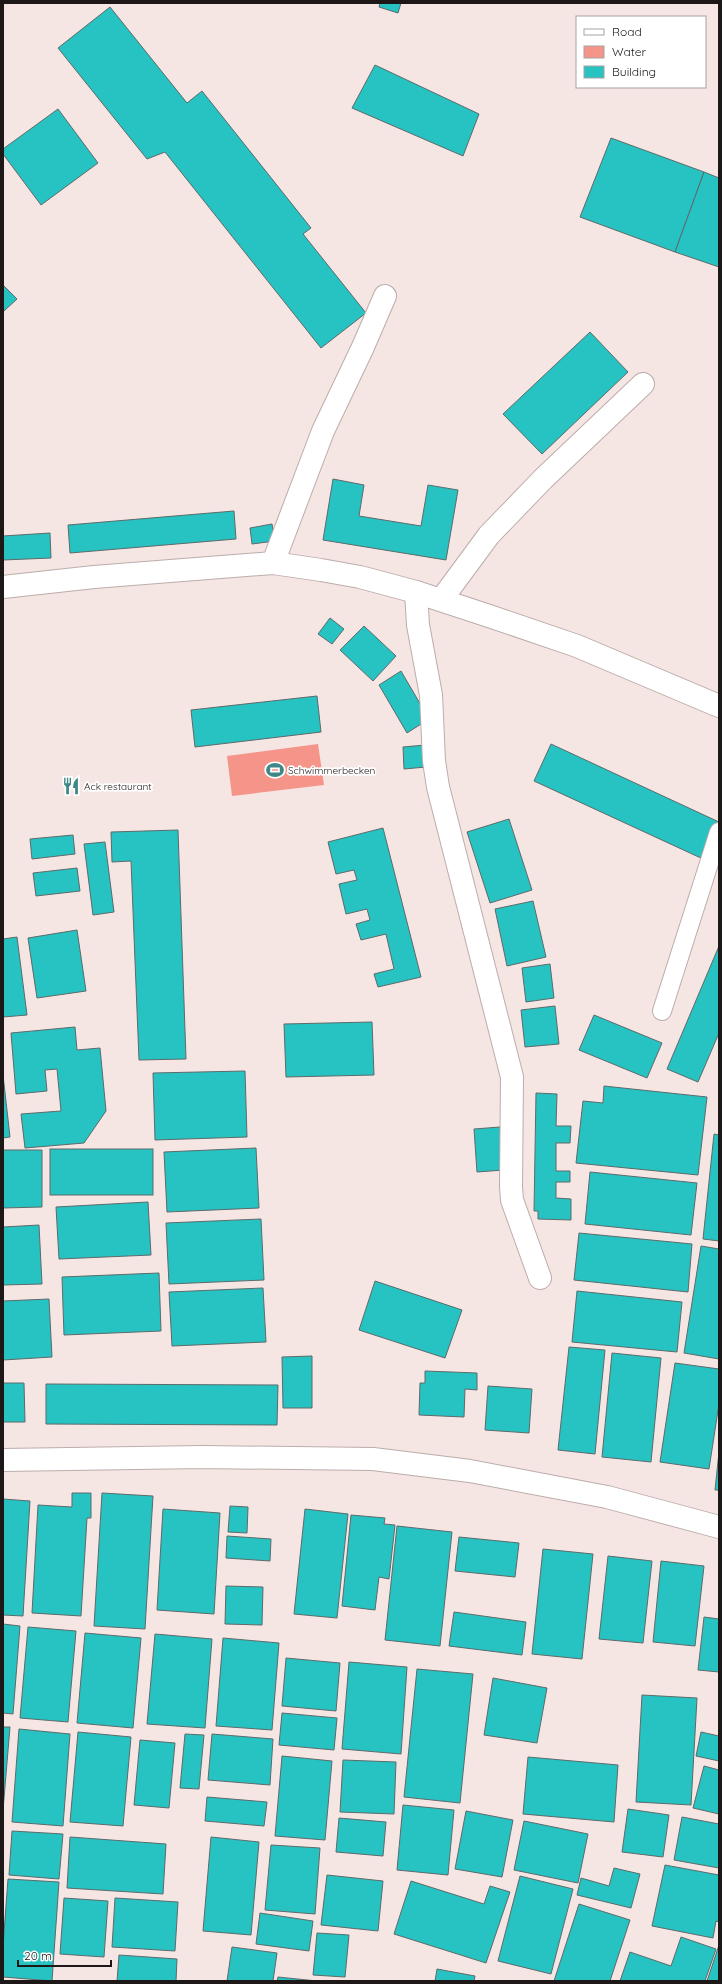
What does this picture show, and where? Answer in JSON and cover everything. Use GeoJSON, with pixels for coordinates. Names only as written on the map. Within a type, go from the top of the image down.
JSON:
{"type":"FeatureCollection","features":[{"type":"Feature","properties":{"kind":"street"},"geometry":{"type":"LineString","coordinates":[[273,563],[322,431],[363,347],[385,296]]}},
{"type":"Feature","properties":{"kind":"street"},"geometry":{"type":"LineString","coordinates":[[441,600],[489,535],[543,479],[643,384]]}},
{"type":"Feature","properties":{"kind":"street"},"geometry":{"type":"LineString","coordinates":[[3,587],[94,577],[273,563],[360,577],[416,592],[577,646],[719,706]]}},
{"type":"Feature","properties":{"kind":"street"},"geometry":{"type":"LineString","coordinates":[[416,592],[418,625],[431,695],[434,761],[438,787],[512,1077],[512,1200],[540,1278]]}},
{"type":"Feature","properties":{"kind":"street"},"geometry":{"type":"LineString","coordinates":[[3,1460],[202,1457],[373,1459],[470,1471],[607,1497],[719,1527]]}},
{"type":"Feature","properties":{"kind":"lane"},"geometry":{"type":"LineString","coordinates":[[662,1011],[719,832]]}},
{"type":"Feature","properties":{"kind":"water","name":"Schwimmerbecken"},"geometry":{"type":"Polygon","coordinates":[[[318,744],[324,785],[232,796],[227,756],[318,744]]]}},
{"type":"Feature","properties":{"kind":"building"},"geometry":{"type":"Polygon","coordinates":[[[380,3],[401,3],[398,13],[379,7],[380,3]]]}},
{"type":"Feature","properties":{"kind":"building"},"geometry":{"type":"Polygon","coordinates":[[[110,7],[187,103],[202,91],[311,228],[303,234],[366,313],[321,348],[165,152],[147,159],[58,48],[110,7]]]}},
{"type":"Feature","properties":{"kind":"building"},"geometry":{"type":"Polygon","coordinates":[[[375,65],[479,114],[463,156],[352,108],[375,65]]]}},
{"type":"Feature","properties":{"kind":"building"},"geometry":{"type":"Polygon","coordinates":[[[58,109],[98,163],[41,205],[3,154],[3,149],[58,109]]]}},
{"type":"Feature","properties":{"kind":"building"},"geometry":{"type":"Polygon","coordinates":[[[611,138],[704,172],[675,252],[580,217],[611,138]]]}},
{"type":"Feature","properties":{"kind":"building"},"geometry":{"type":"Polygon","coordinates":[[[704,172],[719,178],[719,267],[675,252],[704,172]]]}},
{"type":"Feature","properties":{"kind":"building"},"geometry":{"type":"Polygon","coordinates":[[[3,285],[17,299],[4,311],[3,310],[3,285]]]}},
{"type":"Feature","properties":{"kind":"building"},"geometry":{"type":"Polygon","coordinates":[[[590,332],[628,372],[542,454],[503,414],[590,332]]]}},
{"type":"Feature","properties":{"kind":"building"},"geometry":{"type":"Polygon","coordinates":[[[333,479],[364,485],[359,516],[421,526],[428,485],[458,490],[446,560],[323,540],[333,479]]]}},
{"type":"Feature","properties":{"kind":"building"},"geometry":{"type":"Polygon","coordinates":[[[234,511],[236,539],[70,553],[68,525],[234,511]]]}},
{"type":"Feature","properties":{"kind":"building"},"geometry":{"type":"Polygon","coordinates":[[[272,524],[275,541],[252,544],[250,528],[272,524]]]}},
{"type":"Feature","properties":{"kind":"building"},"geometry":{"type":"Polygon","coordinates":[[[50,533],[51,558],[3,560],[3,536],[50,533]]]}},
{"type":"Feature","properties":{"kind":"building"},"geometry":{"type":"Polygon","coordinates":[[[330,618],[344,629],[332,644],[318,634],[330,618]]]}},
{"type":"Feature","properties":{"kind":"building"},"geometry":{"type":"Polygon","coordinates":[[[364,626],[396,656],[373,681],[340,650],[364,626]]]}},
{"type":"Feature","properties":{"kind":"building"},"geometry":{"type":"Polygon","coordinates":[[[401,671],[429,719],[407,733],[379,685],[401,671]]]}},
{"type":"Feature","properties":{"kind":"building"},"geometry":{"type":"Polygon","coordinates":[[[317,696],[321,732],[195,747],[191,710],[317,696]]]}},
{"type":"Feature","properties":{"kind":"building"},"geometry":{"type":"Polygon","coordinates":[[[551,744],[719,822],[703,859],[534,781],[551,744]]]}},
{"type":"Feature","properties":{"kind":"building"},"geometry":{"type":"Polygon","coordinates":[[[425,745],[426,767],[404,769],[403,747],[425,745]]]}},
{"type":"Feature","properties":{"kind":"building"},"geometry":{"type":"Polygon","coordinates":[[[509,819],[532,890],[490,903],[467,832],[509,819]]]}},
{"type":"Feature","properties":{"kind":"building"},"geometry":{"type":"Polygon","coordinates":[[[383,828],[421,977],[378,987],[374,974],[394,969],[386,934],[361,940],[356,924],[370,920],[367,909],[346,914],[339,884],[357,880],[354,870],[336,874],[328,842],[383,828]]]}},
{"type":"Feature","properties":{"kind":"building"},"geometry":{"type":"Polygon","coordinates":[[[178,830],[186,1059],[139,1060],[131,861],[112,862],[111,832],[178,830]]]}},
{"type":"Feature","properties":{"kind":"building"},"geometry":{"type":"Polygon","coordinates":[[[73,835],[75,854],[32,859],[30,839],[73,835]]]}},
{"type":"Feature","properties":{"kind":"building"},"geometry":{"type":"Polygon","coordinates":[[[105,842],[114,912],[93,915],[84,844],[105,842]]]}},
{"type":"Feature","properties":{"kind":"building"},"geometry":{"type":"Polygon","coordinates":[[[77,868],[80,891],[36,896],[33,873],[77,868]]]}},
{"type":"Feature","properties":{"kind":"building"},"geometry":{"type":"Polygon","coordinates":[[[533,901],[546,957],[507,966],[495,909],[533,901]]]}},
{"type":"Feature","properties":{"kind":"building"},"geometry":{"type":"Polygon","coordinates":[[[77,930],[86,991],[37,998],[28,938],[77,930]]]}},
{"type":"Feature","properties":{"kind":"building"},"geometry":{"type":"Polygon","coordinates":[[[17,937],[27,1015],[3,1017],[3,939],[17,937]]]}},
{"type":"Feature","properties":{"kind":"building"},"geometry":{"type":"Polygon","coordinates":[[[719,946],[719,1033],[698,1082],[667,1069],[719,946]]]}},
{"type":"Feature","properties":{"kind":"building"},"geometry":{"type":"Polygon","coordinates":[[[550,964],[554,998],[526,1002],[522,968],[550,964]]]}},
{"type":"Feature","properties":{"kind":"building"},"geometry":{"type":"Polygon","coordinates":[[[555,1006],[559,1044],[525,1047],[521,1010],[555,1006]]]}},
{"type":"Feature","properties":{"kind":"building"},"geometry":{"type":"Polygon","coordinates":[[[594,1015],[662,1043],[647,1078],[579,1050],[594,1015]]]}},
{"type":"Feature","properties":{"kind":"building"},"geometry":{"type":"Polygon","coordinates":[[[372,1022],[374,1075],[286,1077],[284,1024],[372,1022]]]}},
{"type":"Feature","properties":{"kind":"building"},"geometry":{"type":"Polygon","coordinates":[[[75,1027],[77,1050],[100,1048],[106,1111],[84,1143],[25,1148],[21,1114],[61,1111],[57,1069],[45,1070],[47,1091],[16,1094],[11,1033],[75,1027]]]}},
{"type":"Feature","properties":{"kind":"building"},"geometry":{"type":"Polygon","coordinates":[[[245,1071],[247,1137],[155,1140],[153,1073],[245,1071]]]}},
{"type":"Feature","properties":{"kind":"building"},"geometry":{"type":"Polygon","coordinates":[[[3,1075],[10,1137],[3,1138],[3,1075]]]}},
{"type":"Feature","properties":{"kind":"building"},"geometry":{"type":"Polygon","coordinates":[[[604,1086],[707,1097],[698,1175],[576,1163],[583,1101],[603,1103],[604,1086]]]}},
{"type":"Feature","properties":{"kind":"building"},"geometry":{"type":"Polygon","coordinates":[[[536,1093],[557,1094],[556,1126],[571,1126],[570,1143],[556,1143],[556,1171],[570,1171],[570,1182],[556,1182],[556,1198],[571,1199],[571,1220],[538,1219],[538,1211],[534,1211],[536,1093]]]}},
{"type":"Feature","properties":{"kind":"building"},"geometry":{"type":"Polygon","coordinates":[[[500,1127],[504,1170],[477,1172],[474,1129],[500,1127]]]}},
{"type":"Feature","properties":{"kind":"building"},"geometry":{"type":"Polygon","coordinates":[[[714,1134],[719,1135],[719,1241],[703,1239],[714,1134]]]}},
{"type":"Feature","properties":{"kind":"building"},"geometry":{"type":"Polygon","coordinates":[[[256,1148],[259,1208],[167,1212],[164,1152],[256,1148]]]}},
{"type":"Feature","properties":{"kind":"building"},"geometry":{"type":"Polygon","coordinates":[[[50,1149],[153,1149],[153,1195],[50,1195],[50,1149]]]}},
{"type":"Feature","properties":{"kind":"building"},"geometry":{"type":"Polygon","coordinates":[[[3,1150],[42,1150],[42,1207],[3,1208],[3,1150]]]}},
{"type":"Feature","properties":{"kind":"building"},"geometry":{"type":"Polygon","coordinates":[[[590,1172],[697,1183],[691,1235],[585,1224],[590,1172]]]}},
{"type":"Feature","properties":{"kind":"building"},"geometry":{"type":"Polygon","coordinates":[[[148,1202],[151,1255],[59,1259],[56,1207],[148,1202]]]}},
{"type":"Feature","properties":{"kind":"building"},"geometry":{"type":"Polygon","coordinates":[[[261,1219],[264,1280],[169,1284],[166,1223],[261,1219]]]}},
{"type":"Feature","properties":{"kind":"building"},"geometry":{"type":"Polygon","coordinates":[[[39,1225],[42,1284],[3,1285],[3,1227],[39,1225]]]}},
{"type":"Feature","properties":{"kind":"building"},"geometry":{"type":"Polygon","coordinates":[[[579,1233],[692,1244],[688,1292],[574,1280],[579,1233]]]}},
{"type":"Feature","properties":{"kind":"building"},"geometry":{"type":"Polygon","coordinates":[[[701,1246],[719,1249],[719,1359],[684,1353],[701,1246]]]}},
{"type":"Feature","properties":{"kind":"building"},"geometry":{"type":"Polygon","coordinates":[[[159,1273],[161,1331],[64,1335],[62,1277],[159,1273]]]}},
{"type":"Feature","properties":{"kind":"building"},"geometry":{"type":"Polygon","coordinates":[[[375,1281],[462,1310],[445,1358],[359,1330],[375,1281]]]}},
{"type":"Feature","properties":{"kind":"building"},"geometry":{"type":"Polygon","coordinates":[[[263,1288],[266,1342],[172,1346],[169,1292],[263,1288]]]}},
{"type":"Feature","properties":{"kind":"building"},"geometry":{"type":"Polygon","coordinates":[[[577,1291],[682,1302],[677,1352],[572,1342],[577,1291]]]}},
{"type":"Feature","properties":{"kind":"building"},"geometry":{"type":"Polygon","coordinates":[[[49,1299],[52,1357],[3,1360],[3,1301],[49,1299]]]}},
{"type":"Feature","properties":{"kind":"building"},"geometry":{"type":"Polygon","coordinates":[[[569,1347],[605,1350],[595,1454],[558,1450],[569,1347]]]}},
{"type":"Feature","properties":{"kind":"building"},"geometry":{"type":"Polygon","coordinates":[[[612,1353],[661,1358],[651,1462],[602,1457],[612,1353]]]}},
{"type":"Feature","properties":{"kind":"building"},"geometry":{"type":"Polygon","coordinates":[[[312,1356],[312,1408],[283,1408],[282,1357],[312,1356]]]}},
{"type":"Feature","properties":{"kind":"building"},"geometry":{"type":"Polygon","coordinates":[[[675,1363],[719,1369],[719,1404],[709,1469],[660,1462],[675,1363]]]}},
{"type":"Feature","properties":{"kind":"building"},"geometry":{"type":"Polygon","coordinates":[[[425,1371],[477,1373],[477,1390],[465,1389],[464,1417],[419,1415],[420,1383],[425,1383],[425,1371]]]}},
{"type":"Feature","properties":{"kind":"building"},"geometry":{"type":"Polygon","coordinates":[[[3,1383],[24,1383],[25,1422],[3,1422],[3,1383]]]}},
{"type":"Feature","properties":{"kind":"building"},"geometry":{"type":"Polygon","coordinates":[[[46,1384],[278,1385],[277,1425],[46,1424],[46,1384]]]}},
{"type":"Feature","properties":{"kind":"building"},"geometry":{"type":"Polygon","coordinates":[[[488,1386],[532,1389],[529,1433],[485,1430],[488,1386]]]}},
{"type":"Feature","properties":{"kind":"building"},"geometry":{"type":"Polygon","coordinates":[[[719,1452],[719,1490],[715,1490],[719,1452]]]}},
{"type":"Feature","properties":{"kind":"building"},"geometry":{"type":"Polygon","coordinates":[[[72,1493],[91,1493],[91,1518],[87,1518],[81,1616],[32,1613],[38,1505],[72,1507],[72,1493]]]}},
{"type":"Feature","properties":{"kind":"building"},"geometry":{"type":"Polygon","coordinates":[[[102,1493],[153,1496],[145,1629],[94,1626],[102,1493]]]}},
{"type":"Feature","properties":{"kind":"building"},"geometry":{"type":"Polygon","coordinates":[[[3,1499],[30,1501],[23,1616],[3,1615],[3,1499]]]}},
{"type":"Feature","properties":{"kind":"building"},"geometry":{"type":"Polygon","coordinates":[[[230,1506],[248,1507],[247,1533],[228,1532],[230,1506]]]}},
{"type":"Feature","properties":{"kind":"building"},"geometry":{"type":"Polygon","coordinates":[[[163,1509],[220,1513],[214,1614],[157,1610],[163,1509]]]}},
{"type":"Feature","properties":{"kind":"building"},"geometry":{"type":"Polygon","coordinates":[[[305,1509],[348,1514],[337,1618],[294,1614],[305,1509]]]}},
{"type":"Feature","properties":{"kind":"building"},"geometry":{"type":"Polygon","coordinates":[[[351,1515],[385,1518],[384,1524],[395,1525],[389,1579],[379,1577],[375,1610],[342,1606],[351,1515]]]}},
{"type":"Feature","properties":{"kind":"building"},"geometry":{"type":"Polygon","coordinates":[[[397,1526],[452,1532],[440,1646],[385,1640],[397,1526]]]}},
{"type":"Feature","properties":{"kind":"building"},"geometry":{"type":"Polygon","coordinates":[[[227,1536],[271,1539],[270,1561],[226,1558],[227,1536]]]}},
{"type":"Feature","properties":{"kind":"building"},"geometry":{"type":"Polygon","coordinates":[[[459,1537],[519,1543],[515,1577],[455,1571],[459,1537]]]}},
{"type":"Feature","properties":{"kind":"building"},"geometry":{"type":"Polygon","coordinates":[[[543,1549],[593,1554],[582,1659],[532,1654],[543,1549]]]}},
{"type":"Feature","properties":{"kind":"building"},"geometry":{"type":"Polygon","coordinates":[[[608,1556],[652,1561],[643,1643],[599,1639],[608,1556]]]}},
{"type":"Feature","properties":{"kind":"building"},"geometry":{"type":"Polygon","coordinates":[[[661,1561],[704,1566],[695,1646],[653,1642],[661,1561]]]}},
{"type":"Feature","properties":{"kind":"building"},"geometry":{"type":"Polygon","coordinates":[[[226,1586],[263,1587],[262,1625],[225,1624],[226,1586]]]}},
{"type":"Feature","properties":{"kind":"building"},"geometry":{"type":"Polygon","coordinates":[[[454,1612],[526,1622],[522,1655],[449,1646],[454,1612]]]}},
{"type":"Feature","properties":{"kind":"building"},"geometry":{"type":"Polygon","coordinates":[[[704,1617],[719,1619],[719,1672],[698,1670],[704,1617]]]}},
{"type":"Feature","properties":{"kind":"building"},"geometry":{"type":"Polygon","coordinates":[[[3,1624],[20,1626],[13,1714],[3,1713],[3,1624]]]}},
{"type":"Feature","properties":{"kind":"building"},"geometry":{"type":"Polygon","coordinates":[[[28,1627],[76,1631],[68,1722],[20,1718],[28,1627]]]}},
{"type":"Feature","properties":{"kind":"building"},"geometry":{"type":"Polygon","coordinates":[[[85,1633],[141,1638],[133,1728],[77,1723],[85,1633]]]}},
{"type":"Feature","properties":{"kind":"building"},"geometry":{"type":"Polygon","coordinates":[[[155,1634],[212,1639],[205,1728],[147,1724],[155,1634]]]}},
{"type":"Feature","properties":{"kind":"building"},"geometry":{"type":"Polygon","coordinates":[[[223,1638],[279,1643],[272,1730],[216,1726],[223,1638]]]}},
{"type":"Feature","properties":{"kind":"building"},"geometry":{"type":"Polygon","coordinates":[[[286,1658],[340,1663],[336,1711],[282,1706],[286,1658]]]}},
{"type":"Feature","properties":{"kind":"building"},"geometry":{"type":"Polygon","coordinates":[[[349,1662],[407,1667],[401,1754],[342,1749],[349,1662]]]}},
{"type":"Feature","properties":{"kind":"building"},"geometry":{"type":"Polygon","coordinates":[[[417,1669],[473,1674],[460,1803],[404,1797],[417,1669]]]}},
{"type":"Feature","properties":{"kind":"building"},"geometry":{"type":"Polygon","coordinates":[[[493,1678],[547,1688],[537,1743],[484,1735],[493,1678]]]}},
{"type":"Feature","properties":{"kind":"building"},"geometry":{"type":"Polygon","coordinates":[[[642,1695],[697,1698],[691,1805],[636,1802],[642,1695]]]}},
{"type":"Feature","properties":{"kind":"building"},"geometry":{"type":"Polygon","coordinates":[[[282,1713],[337,1718],[334,1750],[279,1745],[282,1713]]]}},
{"type":"Feature","properties":{"kind":"building"},"geometry":{"type":"Polygon","coordinates":[[[3,1727],[10,1727],[3,1810],[3,1727]]]}},
{"type":"Feature","properties":{"kind":"building"},"geometry":{"type":"Polygon","coordinates":[[[19,1729],[70,1734],[63,1826],[12,1822],[19,1729]]]}},
{"type":"Feature","properties":{"kind":"building"},"geometry":{"type":"Polygon","coordinates":[[[78,1732],[131,1737],[123,1826],[70,1822],[78,1732]]]}},
{"type":"Feature","properties":{"kind":"building"},"geometry":{"type":"Polygon","coordinates":[[[701,1732],[719,1736],[719,1761],[696,1756],[701,1732]]]}},
{"type":"Feature","properties":{"kind":"building"},"geometry":{"type":"Polygon","coordinates":[[[185,1734],[204,1735],[199,1789],[180,1788],[185,1734]]]}},
{"type":"Feature","properties":{"kind":"building"},"geometry":{"type":"Polygon","coordinates":[[[212,1734],[273,1739],[270,1785],[208,1780],[212,1734]]]}},
{"type":"Feature","properties":{"kind":"building"},"geometry":{"type":"Polygon","coordinates":[[[140,1740],[175,1743],[169,1808],[134,1805],[140,1740]]]}},
{"type":"Feature","properties":{"kind":"building"},"geometry":{"type":"Polygon","coordinates":[[[282,1756],[332,1761],[325,1840],[275,1836],[282,1756]]]}},
{"type":"Feature","properties":{"kind":"building"},"geometry":{"type":"Polygon","coordinates":[[[528,1757],[618,1765],[614,1822],[523,1814],[528,1757]]]}},
{"type":"Feature","properties":{"kind":"building"},"geometry":{"type":"Polygon","coordinates":[[[343,1760],[396,1762],[394,1814],[340,1812],[343,1760]]]}},
{"type":"Feature","properties":{"kind":"building"},"geometry":{"type":"Polygon","coordinates":[[[704,1766],[719,1770],[719,1814],[693,1808],[704,1766]]]}},
{"type":"Feature","properties":{"kind":"building"},"geometry":{"type":"Polygon","coordinates":[[[207,1797],[267,1802],[264,1826],[205,1821],[207,1797]]]}},
{"type":"Feature","properties":{"kind":"building"},"geometry":{"type":"Polygon","coordinates":[[[403,1805],[454,1810],[448,1875],[397,1870],[403,1805]]]}},
{"type":"Feature","properties":{"kind":"building"},"geometry":{"type":"Polygon","coordinates":[[[628,1809],[669,1815],[663,1857],[622,1852],[628,1809]]]}},
{"type":"Feature","properties":{"kind":"building"},"geometry":{"type":"Polygon","coordinates":[[[466,1811],[513,1820],[502,1877],[455,1869],[466,1811]]]}},
{"type":"Feature","properties":{"kind":"building"},"geometry":{"type":"Polygon","coordinates":[[[682,1817],[719,1824],[719,1868],[674,1860],[682,1817]]]}},
{"type":"Feature","properties":{"kind":"building"},"geometry":{"type":"Polygon","coordinates":[[[339,1818],[386,1822],[383,1856],[336,1852],[339,1818]]]}},
{"type":"Feature","properties":{"kind":"building"},"geometry":{"type":"Polygon","coordinates":[[[524,1821],[588,1834],[578,1883],[514,1870],[524,1821]]]}},
{"type":"Feature","properties":{"kind":"building"},"geometry":{"type":"Polygon","coordinates":[[[12,1831],[63,1834],[59,1879],[9,1875],[12,1831]]]}},
{"type":"Feature","properties":{"kind":"building"},"geometry":{"type":"Polygon","coordinates":[[[70,1837],[166,1844],[163,1894],[67,1888],[70,1837]]]}},
{"type":"Feature","properties":{"kind":"building"},"geometry":{"type":"Polygon","coordinates":[[[211,1837],[259,1842],[251,1935],[203,1931],[211,1837]]]}},
{"type":"Feature","properties":{"kind":"building"},"geometry":{"type":"Polygon","coordinates":[[[271,1845],[320,1848],[315,1914],[265,1910],[271,1845]]]}},
{"type":"Feature","properties":{"kind":"building"},"geometry":{"type":"Polygon","coordinates":[[[665,1865],[719,1875],[719,1922],[716,1921],[713,1938],[652,1926],[665,1865]]]}},
{"type":"Feature","properties":{"kind":"building"},"geometry":{"type":"Polygon","coordinates":[[[614,1868],[640,1874],[631,1908],[577,1895],[581,1878],[609,1886],[614,1868]]]}},
{"type":"Feature","properties":{"kind":"building"},"geometry":{"type":"Polygon","coordinates":[[[327,1875],[383,1881],[378,1931],[321,1925],[327,1875]]]}},
{"type":"Feature","properties":{"kind":"building"},"geometry":{"type":"Polygon","coordinates":[[[520,1876],[573,1889],[551,1974],[498,1961],[520,1876]]]}},
{"type":"Feature","properties":{"kind":"building"},"geometry":{"type":"Polygon","coordinates":[[[8,1879],[59,1882],[52,1981],[3,1977],[3,1946],[8,1879]]]}},
{"type":"Feature","properties":{"kind":"building"},"geometry":{"type":"Polygon","coordinates":[[[411,1881],[484,1904],[490,1886],[510,1892],[486,1963],[394,1934],[411,1881]]]}},
{"type":"Feature","properties":{"kind":"building"},"geometry":{"type":"Polygon","coordinates":[[[64,1898],[108,1901],[104,1957],[60,1954],[64,1898]]]}},
{"type":"Feature","properties":{"kind":"building"},"geometry":{"type":"Polygon","coordinates":[[[115,1898],[178,1902],[175,1951],[112,1947],[115,1898]]]}},
{"type":"Feature","properties":{"kind":"building"},"geometry":{"type":"Polygon","coordinates":[[[579,1904],[630,1920],[610,1981],[554,1981],[579,1904]]]}},
{"type":"Feature","properties":{"kind":"building"},"geometry":{"type":"Polygon","coordinates":[[[260,1913],[313,1921],[309,1951],[256,1944],[260,1913]]]}},
{"type":"Feature","properties":{"kind":"building"},"geometry":{"type":"Polygon","coordinates":[[[317,1933],[349,1935],[345,1977],[313,1975],[317,1933]]]}},
{"type":"Feature","properties":{"kind":"building"},"geometry":{"type":"Polygon","coordinates":[[[681,1937],[716,1949],[705,1981],[620,1981],[630,1952],[671,1966],[681,1937]]]}},
{"type":"Feature","properties":{"kind":"building"},"geometry":{"type":"Polygon","coordinates":[[[719,1945],[719,1981],[707,1981],[719,1945]]]}},
{"type":"Feature","properties":{"kind":"building"},"geometry":{"type":"Polygon","coordinates":[[[232,1947],[277,1953],[273,1981],[227,1981],[232,1947]]]}},
{"type":"Feature","properties":{"kind":"building"},"geometry":{"type":"Polygon","coordinates":[[[119,1955],[177,1959],[176,1981],[117,1981],[119,1955]]]}},
{"type":"Feature","properties":{"kind":"building"},"geometry":{"type":"Polygon","coordinates":[[[437,1969],[475,1976],[474,1981],[435,1981],[437,1969]]]}},
{"type":"Feature","properties":{"kind":"building"},"geometry":{"type":"Polygon","coordinates":[[[278,1977],[317,1981],[277,1981],[278,1977]]]}},
{"type":"Feature","properties":{"kind":"place","name":"Schwimmerbecken"},"geometry":{"type":"Point","coordinates":[275,770]}},
{"type":"Feature","properties":{"kind":"place","name":"Ack restaurant"},"geometry":{"type":"Point","coordinates":[71,786]}}]}
